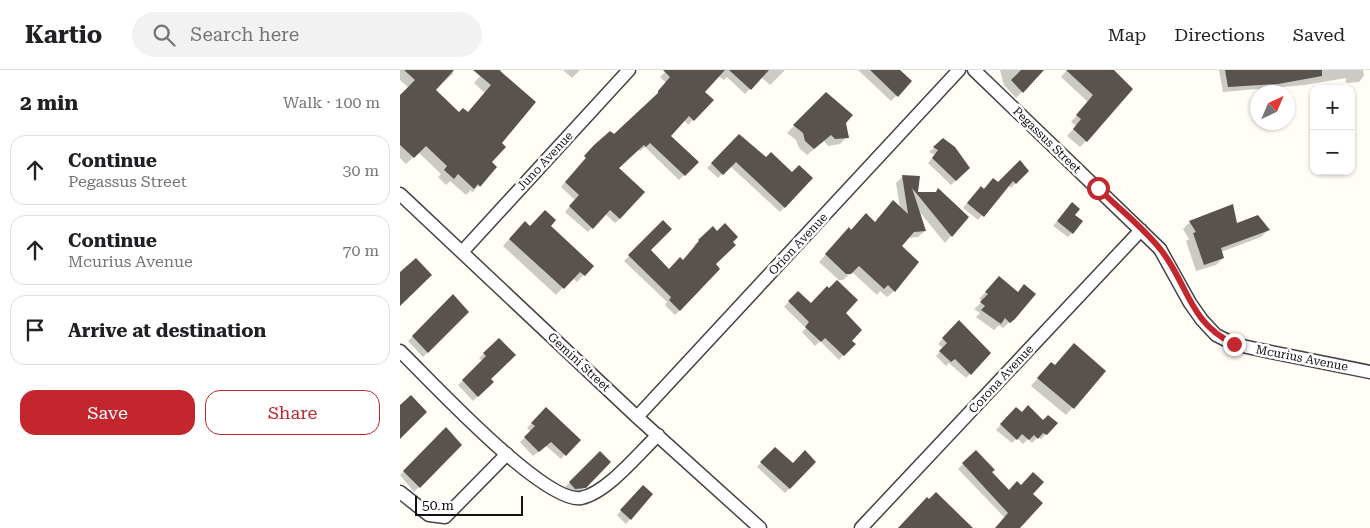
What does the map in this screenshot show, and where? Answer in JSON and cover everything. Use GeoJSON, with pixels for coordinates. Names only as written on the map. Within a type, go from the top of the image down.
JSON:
{"type":"FeatureCollection","features":[{"type":"Feature","properties":{"kind":"street","name":"Juno Avenue"},"geometry":{"type":"LineString","coordinates":[[462,252],[629,70]]}},
{"type":"Feature","properties":{"kind":"street","name":"Orion Avenue"},"geometry":{"type":"LineString","coordinates":[[637,417],[959,70]]}},
{"type":"Feature","properties":{"kind":"street","name":"Pegassus Street"},"geometry":{"type":"LineString","coordinates":[[974,70],[1141,230]]}},
{"type":"Feature","properties":{"kind":"street","name":"Gemini Street"},"geometry":{"type":"LineString","coordinates":[[400,194],[637,417],[760,528]]}},
{"type":"Feature","properties":{"kind":"street","name":"Mcurius Avenue"},"geometry":{"type":"LineString","coordinates":[[1141,230],[1160,249],[1190,303],[1216,335],[1234,344],[1249,348],[1370,372]]}},
{"type":"Feature","properties":{"kind":"street","name":"Corona Avenue"},"geometry":{"type":"LineString","coordinates":[[861,528],[1141,230]]}},
{"type":"Feature","properties":{"kind":"street"},"geometry":{"type":"LineString","coordinates":[[400,351],[507,454],[543,484],[562,494],[582,498],[605,486],[658,436]]}},
{"type":"Feature","properties":{"kind":"street"},"geometry":{"type":"LineString","coordinates":[[400,492],[429,515],[445,517],[507,454]]}},
{"type":"Feature","properties":{"kind":"building"},"geometry":{"type":"Polygon","coordinates":[[[404,70],[454,70],[436,90],[459,112],[463,108],[468,112],[491,85],[473,70],[499,70],[536,102],[502,143],[506,147],[492,162],[497,167],[480,187],[478,184],[474,189],[458,174],[454,179],[444,170],[447,166],[426,146],[414,158],[400,145],[400,95],[415,80],[404,70]]]}},
{"type":"Feature","properties":{"kind":"building"},"geometry":{"type":"Polygon","coordinates":[[[663,70],[725,70],[705,92],[714,100],[694,121],[689,116],[671,136],[699,162],[685,176],[650,143],[646,147],[644,145],[619,168],[645,192],[620,219],[610,210],[593,229],[569,206],[579,195],[565,182],[586,158],[584,156],[594,145],[610,131],[614,134],[658,93],[670,77],[663,70]]]}},
{"type":"Feature","properties":{"kind":"building"},"geometry":{"type":"Polygon","coordinates":[[[729,70],[769,70],[751,90],[729,70]]]}},
{"type":"Feature","properties":{"kind":"building"},"geometry":{"type":"Polygon","coordinates":[[[870,70],[900,70],[912,81],[898,97],[870,70]]]}},
{"type":"Feature","properties":{"kind":"building"},"geometry":{"type":"Polygon","coordinates":[[[1021,70],[1044,70],[1023,93],[1011,80],[1021,70]]]}},
{"type":"Feature","properties":{"kind":"building"},"geometry":{"type":"Polygon","coordinates":[[[1066,70],[1114,70],[1133,89],[1087,142],[1073,129],[1081,119],[1076,115],[1093,95],[1066,70]]]}},
{"type":"Feature","properties":{"kind":"building"},"geometry":{"type":"Polygon","coordinates":[[[1225,70],[1322,70],[1322,76],[1278,84],[1228,87],[1225,70]]]}},
{"type":"Feature","properties":{"kind":"building"},"geometry":{"type":"Polygon","coordinates":[[[826,92],[853,115],[846,123],[849,138],[835,139],[831,135],[814,149],[805,141],[803,133],[793,125],[826,92]]]}},
{"type":"Feature","properties":{"kind":"building"},"geometry":{"type":"Polygon","coordinates":[[[739,134],[766,157],[771,152],[792,172],[799,165],[813,178],[785,208],[736,162],[723,175],[711,163],[739,134]]]}},
{"type":"Feature","properties":{"kind":"building"},"geometry":{"type":"Polygon","coordinates":[[[943,138],[955,147],[970,168],[956,181],[932,158],[938,150],[933,147],[943,138]]]}},
{"type":"Feature","properties":{"kind":"building"},"geometry":{"type":"Polygon","coordinates":[[[1020,160],[1029,171],[1016,184],[1013,181],[984,217],[967,203],[981,186],[984,189],[993,178],[998,182],[1020,160]]]}},
{"type":"Feature","properties":{"kind":"building"},"geometry":{"type":"Polygon","coordinates":[[[902,175],[920,176],[918,192],[936,192],[938,188],[969,217],[952,237],[912,188],[926,231],[914,232],[902,246],[919,262],[895,292],[888,285],[884,289],[859,266],[851,274],[846,274],[825,254],[849,227],[851,230],[866,213],[875,222],[893,200],[908,214],[902,175]]]}},
{"type":"Feature","properties":{"kind":"building"},"geometry":{"type":"Polygon","coordinates":[[[1072,202],[1080,209],[1075,215],[1083,221],[1073,234],[1057,221],[1072,202]]]}},
{"type":"Feature","properties":{"kind":"building"},"geometry":{"type":"Polygon","coordinates":[[[1233,204],[1237,223],[1258,215],[1270,230],[1221,248],[1224,258],[1204,265],[1193,233],[1196,232],[1189,221],[1233,204]]]}},
{"type":"Feature","properties":{"kind":"building"},"geometry":{"type":"Polygon","coordinates":[[[545,210],[556,220],[551,226],[594,266],[585,276],[580,272],[564,289],[509,239],[525,221],[530,226],[545,210]]]}},
{"type":"Feature","properties":{"kind":"building"},"geometry":{"type":"Polygon","coordinates":[[[663,220],[672,229],[651,250],[669,269],[680,257],[683,260],[698,240],[713,226],[717,231],[725,223],[738,237],[733,242],[736,245],[716,264],[720,269],[680,311],[669,300],[671,297],[628,255],[663,220]]]}},
{"type":"Feature","properties":{"kind":"building"},"geometry":{"type":"Polygon","coordinates":[[[416,258],[432,275],[400,306],[400,272],[416,258]]]}},
{"type":"Feature","properties":{"kind":"building"},"geometry":{"type":"Polygon","coordinates":[[[999,276],[1018,292],[1024,284],[1036,294],[1010,323],[1005,318],[1001,324],[981,310],[985,306],[980,302],[988,294],[985,292],[999,276]]]}},
{"type":"Feature","properties":{"kind":"building"},"geometry":{"type":"Polygon","coordinates":[[[837,280],[858,300],[846,313],[862,330],[852,341],[856,344],[844,356],[825,338],[821,342],[805,327],[809,322],[788,301],[798,291],[811,303],[827,286],[829,288],[837,280]]]}},
{"type":"Feature","properties":{"kind":"building"},"geometry":{"type":"Polygon","coordinates":[[[453,294],[469,312],[428,353],[412,336],[453,294]]]}},
{"type":"Feature","properties":{"kind":"building"},"geometry":{"type":"Polygon","coordinates":[[[959,320],[991,353],[971,375],[955,359],[951,362],[939,351],[947,343],[942,338],[959,320]]]}},
{"type":"Feature","properties":{"kind":"building"},"geometry":{"type":"Polygon","coordinates":[[[499,338],[516,355],[491,379],[494,382],[478,397],[462,380],[486,356],[483,353],[499,338]]]}},
{"type":"Feature","properties":{"kind":"building"},"geometry":{"type":"Polygon","coordinates":[[[1074,343],[1106,371],[1074,409],[1037,378],[1051,362],[1055,365],[1074,343]]]}},
{"type":"Feature","properties":{"kind":"building"},"geometry":{"type":"Polygon","coordinates":[[[411,395],[427,412],[400,439],[400,405],[411,395]]]}},
{"type":"Feature","properties":{"kind":"building"},"geometry":{"type":"Polygon","coordinates":[[[1028,405],[1043,420],[1048,415],[1058,423],[1047,435],[1043,433],[1038,439],[1034,435],[1029,440],[1022,434],[1017,440],[1000,424],[1016,407],[1022,412],[1028,405]]]}},
{"type":"Feature","properties":{"kind":"building"},"geometry":{"type":"Polygon","coordinates":[[[546,407],[581,440],[566,456],[551,442],[539,452],[524,437],[535,426],[531,423],[546,407]]]}},
{"type":"Feature","properties":{"kind":"building"},"geometry":{"type":"Polygon","coordinates":[[[446,427],[462,445],[420,488],[403,471],[446,427]]]}},
{"type":"Feature","properties":{"kind":"building"},"geometry":{"type":"Polygon","coordinates":[[[775,447],[793,463],[805,450],[816,462],[790,489],[760,462],[775,447]]]}},
{"type":"Feature","properties":{"kind":"building"},"geometry":{"type":"Polygon","coordinates":[[[976,450],[995,470],[992,472],[1009,490],[1017,481],[1021,485],[1033,472],[1044,482],[1033,494],[1043,503],[1020,528],[995,528],[1008,513],[962,463],[976,450]]]}},
{"type":"Feature","properties":{"kind":"building"},"geometry":{"type":"Polygon","coordinates":[[[600,451],[611,462],[586,488],[575,489],[569,482],[600,451]]]}},
{"type":"Feature","properties":{"kind":"building"},"geometry":{"type":"Polygon","coordinates":[[[643,485],[653,494],[631,520],[620,510],[643,485]]]}},
{"type":"Feature","properties":{"kind":"building"},"geometry":{"type":"Polygon","coordinates":[[[936,492],[973,528],[898,528],[927,497],[929,499],[936,492]]]}},
{"type":"Feature","properties":{"kind":"route"},"geometry":{"type":"LineString","coordinates":[[1098,188],[1160,249],[1190,303],[1202,320],[1216,335],[1234,344]]}}]}
